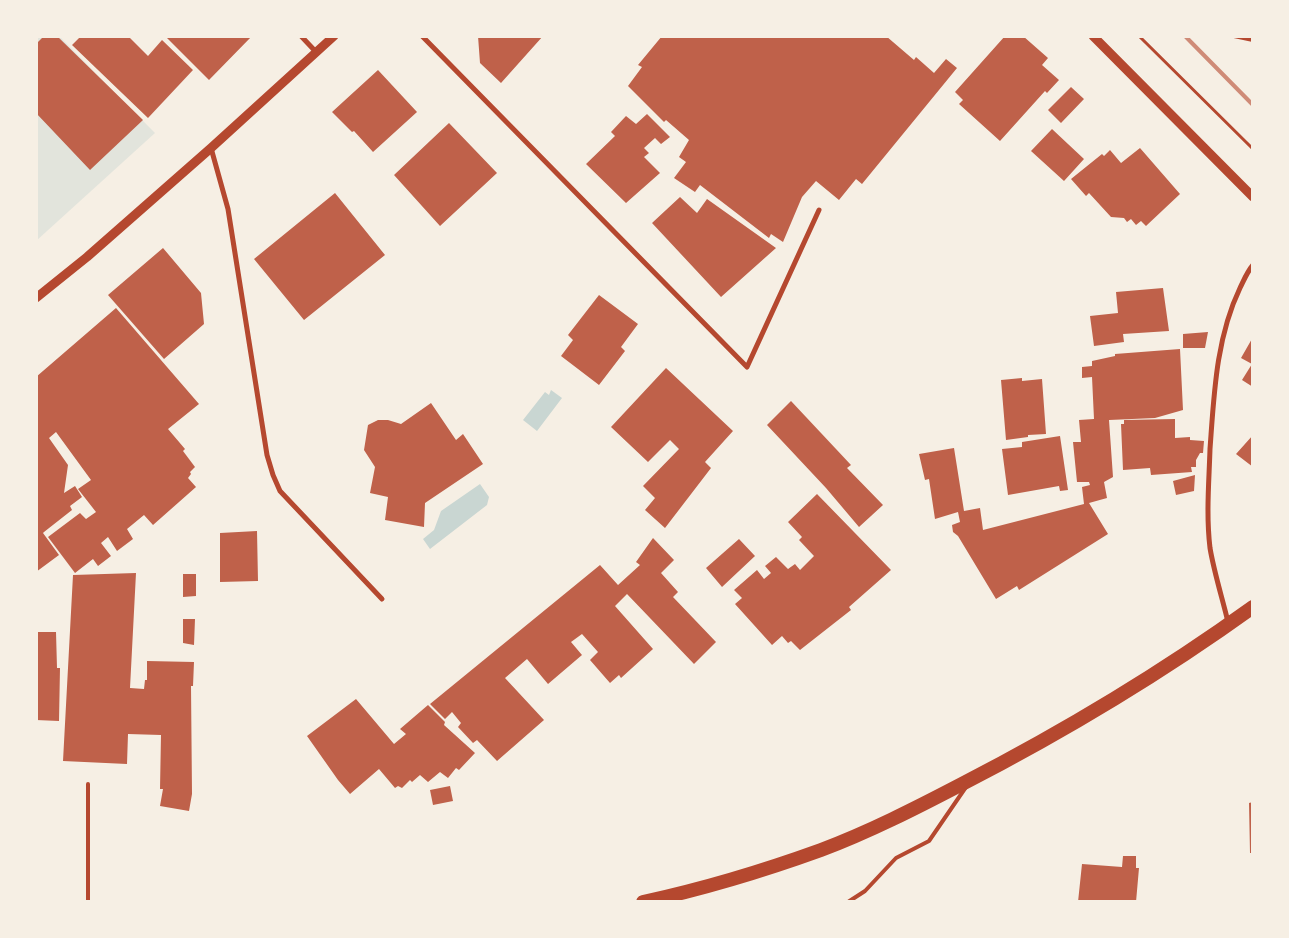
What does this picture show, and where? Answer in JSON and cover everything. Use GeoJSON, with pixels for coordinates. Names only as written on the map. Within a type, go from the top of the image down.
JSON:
{"type":"FeatureCollection","features":[{"type":"Feature","properties":{"kind":"highway"},"geometry":{"type":"LineString","coordinates":[[643,902],[742,876],[822,849],[901,816],[1041,743],[1137,686],[1253,607]]}},
{"type":"Feature","properties":{"kind":"street"},"geometry":{"type":"LineString","coordinates":[[301,36],[318,53]]}},
{"type":"Feature","properties":{"kind":"street"},"geometry":{"type":"LineString","coordinates":[[36,298],[87,257],[211,148],[318,53],[334,36]]}},
{"type":"Feature","properties":{"kind":"street"},"geometry":{"type":"LineString","coordinates":[[422,36],[747,367],[819,210]]}},
{"type":"Feature","properties":{"kind":"street"},"geometry":{"type":"LineString","coordinates":[[1093,36],[1253,197]]}},
{"type":"Feature","properties":{"kind":"street"},"geometry":{"type":"LineString","coordinates":[[211,148],[228,209],[266,455],[273,476],[280,491],[382,599]]}},
{"type":"Feature","properties":{"kind":"street"},"geometry":{"type":"LineString","coordinates":[[1229,625],[1210,549],[1207,508],[1212,417],[1224,332],[1235,299],[1253,265]]}},
{"type":"Feature","properties":{"kind":"lane"},"geometry":{"type":"LineString","coordinates":[[1234,36],[1253,40]]}},
{"type":"Feature","properties":{"kind":"lane"},"geometry":{"type":"LineString","coordinates":[[848,902],[864,891],[896,858],[929,841],[972,779]]}},
{"type":"Feature","properties":{"kind":"lane"},"geometry":{"type":"LineString","coordinates":[[88,784],[88,902]]}},
{"type":"Feature","properties":{"kind":"path"},"geometry":{"type":"LineString","coordinates":[[1139,36],[1253,149]]}},
{"type":"Feature","properties":{"kind":"shaded area"},"geometry":{"type":"Polygon","coordinates":[[[36,36],[59,36],[155,133],[36,241],[36,36]]]}},
{"type":"Feature","properties":{"kind":"shaded area"},"geometry":{"type":"Polygon","coordinates":[[[551,390],[562,398],[537,431],[523,420],[545,392],[549,395],[551,390]]]}},
{"type":"Feature","properties":{"kind":"shaded area"},"geometry":{"type":"Polygon","coordinates":[[[480,484],[489,497],[487,505],[430,549],[423,539],[434,530],[441,511],[480,484]]]}},
{"type":"Feature","properties":{"kind":"building"},"geometry":{"type":"Polygon","coordinates":[[[44,36],[57,36],[143,120],[90,170],[36,113],[36,44],[44,36]]]}},
{"type":"Feature","properties":{"kind":"building"},"geometry":{"type":"Polygon","coordinates":[[[81,36],[128,36],[148,56],[162,40],[193,70],[148,118],[72,45],[81,36]]]}},
{"type":"Feature","properties":{"kind":"building"},"geometry":{"type":"Polygon","coordinates":[[[165,36],[252,36],[209,80],[165,36]]]}},
{"type":"Feature","properties":{"kind":"building"},"geometry":{"type":"Polygon","coordinates":[[[478,36],[543,36],[501,83],[480,63],[478,36]]]}},
{"type":"Feature","properties":{"kind":"building"},"geometry":{"type":"Polygon","coordinates":[[[662,36],[886,36],[914,60],[916,57],[934,73],[946,59],[957,68],[862,184],[856,179],[839,200],[816,181],[802,197],[783,242],[771,234],[769,238],[700,185],[695,192],[674,178],[686,162],[679,157],[689,140],[666,120],[664,122],[628,86],[642,67],[638,65],[662,36]]]}},
{"type":"Feature","properties":{"kind":"building"},"geometry":{"type":"Polygon","coordinates":[[[1005,36],[1023,36],[1048,58],[1042,65],[1059,80],[1047,93],[1045,91],[1000,141],[959,104],[963,100],[955,92],[1005,36]]]}},
{"type":"Feature","properties":{"kind":"building"},"geometry":{"type":"Polygon","coordinates":[[[378,70],[417,112],[373,152],[354,131],[352,132],[332,112],[378,70]]]}},
{"type":"Feature","properties":{"kind":"building"},"geometry":{"type":"Polygon","coordinates":[[[1071,87],[1084,99],[1061,123],[1048,110],[1071,87]]]}},
{"type":"Feature","properties":{"kind":"building"},"geometry":{"type":"Polygon","coordinates":[[[647,114],[670,137],[661,144],[655,138],[644,148],[649,153],[644,157],[660,173],[626,203],[586,164],[615,136],[611,132],[626,116],[636,124],[647,114]]]}},
{"type":"Feature","properties":{"kind":"building"},"geometry":{"type":"Polygon","coordinates":[[[449,123],[497,173],[440,226],[394,175],[449,123]]]}},
{"type":"Feature","properties":{"kind":"building"},"geometry":{"type":"Polygon","coordinates":[[[1052,129],[1084,159],[1064,181],[1031,151],[1052,129]]]}},
{"type":"Feature","properties":{"kind":"building"},"geometry":{"type":"Polygon","coordinates":[[[1140,148],[1180,194],[1146,226],[1141,221],[1136,225],[1131,219],[1127,222],[1124,218],[1111,217],[1089,193],[1086,196],[1071,179],[1102,154],[1104,156],[1110,150],[1121,163],[1140,148]]]}},
{"type":"Feature","properties":{"kind":"building"},"geometry":{"type":"Polygon","coordinates":[[[335,193],[385,255],[304,320],[254,259],[335,193]]]}},
{"type":"Feature","properties":{"kind":"building"},"geometry":{"type":"Polygon","coordinates":[[[680,197],[697,213],[707,199],[776,248],[721,297],[652,223],[680,197]]]}},
{"type":"Feature","properties":{"kind":"building"},"geometry":{"type":"Polygon","coordinates":[[[163,248],[201,293],[204,324],[164,359],[108,295],[163,248]]]}},
{"type":"Feature","properties":{"kind":"building"},"geometry":{"type":"Polygon","coordinates":[[[1163,288],[1169,331],[1123,334],[1124,342],[1094,346],[1090,316],[1118,313],[1116,292],[1163,288]]]}},
{"type":"Feature","properties":{"kind":"building"},"geometry":{"type":"Polygon","coordinates":[[[599,295],[638,324],[621,347],[625,351],[599,385],[561,356],[573,340],[568,335],[599,295]]]}},
{"type":"Feature","properties":{"kind":"building"},"geometry":{"type":"Polygon","coordinates":[[[116,308],[199,404],[168,429],[185,449],[183,451],[195,467],[190,472],[191,474],[188,478],[196,487],[153,525],[144,515],[127,529],[133,539],[117,551],[108,537],[101,543],[111,556],[98,566],[93,559],[75,573],[48,537],[80,513],[86,519],[96,512],[78,489],[91,480],[56,432],[49,438],[68,465],[64,493],[75,486],[82,497],[70,506],[72,510],[43,533],[59,555],[36,572],[36,377],[116,308]]]}},
{"type":"Feature","properties":{"kind":"building"},"geometry":{"type":"Polygon","coordinates":[[[1208,332],[1205,348],[1183,348],[1183,334],[1208,332]]]}},
{"type":"Feature","properties":{"kind":"building"},"geometry":{"type":"Polygon","coordinates":[[[1253,337],[1253,387],[1242,380],[1252,364],[1241,358],[1253,337]]]}},
{"type":"Feature","properties":{"kind":"building"},"geometry":{"type":"Polygon","coordinates":[[[1180,349],[1183,410],[1155,418],[1109,420],[1113,477],[1104,482],[1107,498],[1089,503],[1108,534],[1019,590],[1017,586],[996,599],[958,536],[953,532],[952,525],[960,522],[958,512],[935,519],[929,479],[925,480],[919,454],[954,448],[964,511],[980,508],[983,530],[1084,504],[1082,487],[1090,485],[1089,482],[1077,482],[1073,442],[1081,442],[1079,420],[1094,419],[1092,377],[1082,378],[1082,367],[1092,366],[1092,361],[1115,356],[1115,354],[1180,349]]]}},
{"type":"Feature","properties":{"kind":"building"},"geometry":{"type":"Polygon","coordinates":[[[666,368],[733,431],[705,462],[711,468],[665,528],[645,510],[655,498],[643,486],[679,449],[670,440],[648,462],[611,427],[666,368]]]}},
{"type":"Feature","properties":{"kind":"building"},"geometry":{"type":"Polygon","coordinates":[[[1022,378],[1022,381],[1042,379],[1046,434],[1028,435],[1028,437],[1006,440],[1001,380],[1022,378]]]}},
{"type":"Feature","properties":{"kind":"building"},"geometry":{"type":"Polygon","coordinates":[[[791,401],[851,465],[847,468],[883,505],[859,527],[826,488],[767,425],[791,401]]]}},
{"type":"Feature","properties":{"kind":"building"},"geometry":{"type":"Polygon","coordinates":[[[431,403],[456,440],[463,434],[483,464],[425,503],[424,527],[385,520],[388,497],[370,493],[375,467],[364,450],[368,425],[378,420],[388,420],[401,424],[431,403]]]}},
{"type":"Feature","properties":{"kind":"building"},"geometry":{"type":"Polygon","coordinates":[[[1175,419],[1175,438],[1190,437],[1190,440],[1204,441],[1203,453],[1200,453],[1196,460],[1196,467],[1191,467],[1192,472],[1151,475],[1150,468],[1123,470],[1121,424],[1124,424],[1124,420],[1175,419]]]}},
{"type":"Feature","properties":{"kind":"building"},"geometry":{"type":"Polygon","coordinates":[[[1253,435],[1253,467],[1236,454],[1253,435]]]}},
{"type":"Feature","properties":{"kind":"building"},"geometry":{"type":"Polygon","coordinates":[[[1060,436],[1068,490],[1060,491],[1059,486],[1008,495],[1002,449],[1022,447],[1022,442],[1060,436]]]}},
{"type":"Feature","properties":{"kind":"building"},"geometry":{"type":"Polygon","coordinates":[[[1195,475],[1194,491],[1176,495],[1173,481],[1195,475]]]}},
{"type":"Feature","properties":{"kind":"building"},"geometry":{"type":"Polygon","coordinates":[[[817,494],[891,570],[849,607],[851,610],[800,650],[791,641],[788,643],[782,636],[772,645],[735,604],[742,598],[734,590],[757,570],[764,579],[771,573],[765,566],[776,557],[788,569],[795,564],[800,570],[814,556],[799,540],[802,537],[788,522],[817,494]]]}},
{"type":"Feature","properties":{"kind":"building"},"geometry":{"type":"Polygon","coordinates":[[[257,531],[258,581],[220,582],[220,533],[257,531]]]}},
{"type":"Feature","properties":{"kind":"building"},"geometry":{"type":"Polygon","coordinates":[[[653,538],[674,560],[661,573],[678,592],[673,597],[716,642],[694,664],[627,594],[615,606],[653,649],[621,678],[619,675],[610,683],[590,660],[598,652],[582,634],[571,642],[582,655],[548,684],[527,659],[505,678],[544,720],[497,761],[477,740],[473,743],[458,727],[461,723],[452,712],[445,719],[430,704],[600,565],[618,585],[640,565],[636,562],[653,538]]]}},
{"type":"Feature","properties":{"kind":"building"},"geometry":{"type":"Polygon","coordinates":[[[739,539],[755,556],[722,587],[706,568],[739,539]]]}},
{"type":"Feature","properties":{"kind":"building"},"geometry":{"type":"Polygon","coordinates":[[[136,573],[130,688],[144,689],[145,680],[147,680],[147,661],[194,662],[193,686],[191,686],[192,794],[189,811],[160,806],[163,789],[160,789],[161,735],[128,734],[127,764],[63,761],[73,575],[136,573]]]}},
{"type":"Feature","properties":{"kind":"building"},"geometry":{"type":"Polygon","coordinates":[[[183,574],[196,574],[196,596],[183,597],[183,574]]]}},
{"type":"Feature","properties":{"kind":"building"},"geometry":{"type":"Polygon","coordinates":[[[183,619],[195,619],[194,645],[183,643],[183,619]]]}},
{"type":"Feature","properties":{"kind":"building"},"geometry":{"type":"Polygon","coordinates":[[[36,632],[56,632],[57,668],[60,668],[59,721],[36,720],[36,632]]]}},
{"type":"Feature","properties":{"kind":"building"},"geometry":{"type":"Polygon","coordinates":[[[356,699],[394,744],[406,734],[400,729],[428,705],[445,722],[444,725],[475,753],[459,770],[456,768],[448,778],[440,772],[428,782],[420,775],[412,782],[410,780],[402,788],[398,786],[395,788],[379,769],[350,794],[307,736],[356,699]]]}},
{"type":"Feature","properties":{"kind":"building"},"geometry":{"type":"Polygon","coordinates":[[[450,786],[453,801],[433,805],[430,790],[450,786]]]}},
{"type":"Feature","properties":{"kind":"building"},"geometry":{"type":"Polygon","coordinates":[[[1253,802],[1253,853],[1250,853],[1249,803],[1253,802]]]}},
{"type":"Feature","properties":{"kind":"building"},"geometry":{"type":"Polygon","coordinates":[[[1123,856],[1136,856],[1136,868],[1139,868],[1136,902],[1078,902],[1082,864],[1122,867],[1123,856]]]}},
{"type":"Feature","properties":{"kind":"railway"},"geometry":{"type":"LineString","coordinates":[[1185,36],[1253,105]]}}]}
